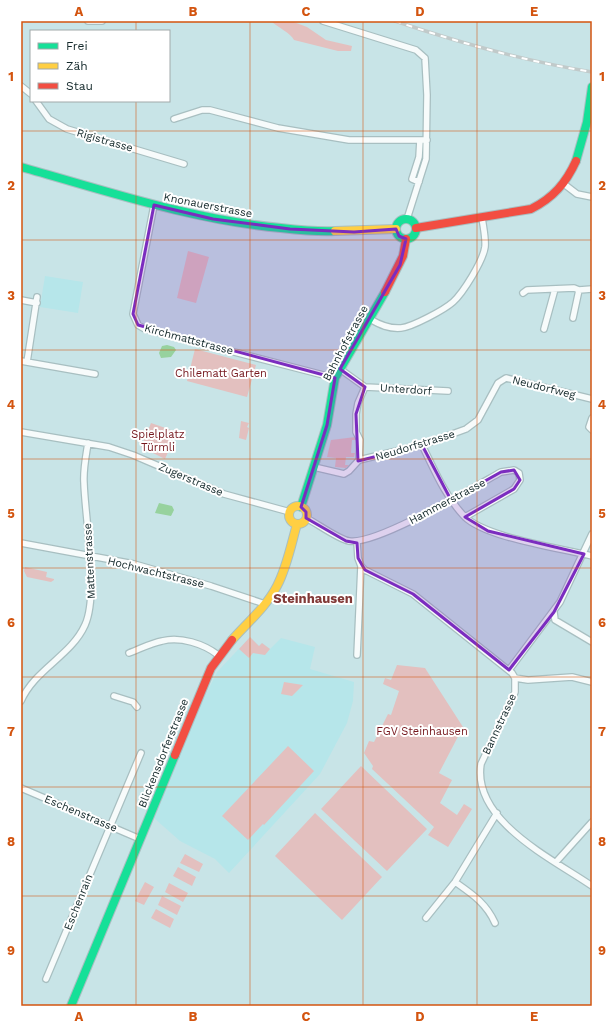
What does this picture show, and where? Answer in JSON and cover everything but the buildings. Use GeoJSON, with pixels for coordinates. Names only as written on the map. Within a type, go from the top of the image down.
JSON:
{"type":"FeatureCollection","features":[{"type":"Feature","properties":{"kind":"street"},"geometry":{"type":"LineString","coordinates":[[88,21],[102,21]]}},
{"type":"Feature","properties":{"kind":"street"},"geometry":{"type":"LineString","coordinates":[[323,21],[353,29],[416,50],[423,54],[426,67],[427,140],[425,166],[406,219]]}},
{"type":"Feature","properties":{"kind":"street"},"geometry":{"type":"LineString","coordinates":[[21,86],[30,93]]}},
{"type":"Feature","properties":{"kind":"street"},"geometry":{"type":"LineString","coordinates":[[416,228],[531,209],[546,200],[564,184],[577,159],[588,123],[592,87]]}},
{"type":"Feature","properties":{"kind":"street","name":"Rigistrasse"},"geometry":{"type":"LineString","coordinates":[[37,102],[49,119],[67,129],[184,164]]}},
{"type":"Feature","properties":{"kind":"street"},"geometry":{"type":"LineString","coordinates":[[174,119],[202,110],[210,110],[278,128],[349,140],[427,140]]}},
{"type":"Feature","properties":{"kind":"street"},"geometry":{"type":"LineString","coordinates":[[419,182],[412,179],[418,156],[420,140]]}},
{"type":"Feature","properties":{"kind":"street","name":"Knonauerstrasse"},"geometry":{"type":"LineString","coordinates":[[21,167],[154,205],[213,219],[290,229],[354,232],[396,229]]}},
{"type":"Feature","properties":{"kind":"street"},"geometry":{"type":"LineString","coordinates":[[564,184],[577,194],[592,197]]}},
{"type":"Feature","properties":{"kind":"street","name":"Kirchmattstrasse"},"geometry":{"type":"LineString","coordinates":[[154,205],[133,314],[138,325],[145,330],[335,378]]}},
{"type":"Feature","properties":{"kind":"street"},"geometry":{"type":"LineString","coordinates":[[370,319],[382,326],[402,328],[414,325],[452,303],[460,294],[482,257],[485,247],[482,217]]}},
{"type":"Feature","properties":{"kind":"street"},"geometry":{"type":"LineString","coordinates":[[406,219],[412,221],[416,228],[414,235],[406,239],[399,236],[396,229],[400,221],[406,219]]}},
{"type":"Feature","properties":{"kind":"street","name":"Bahnhofstrasse"},"geometry":{"type":"LineString","coordinates":[[301,507],[327,425],[335,378],[396,274],[403,256],[406,239]]}},
{"type":"Feature","properties":{"kind":"street"},"geometry":{"type":"LineString","coordinates":[[523,294],[527,290],[574,288],[579,290],[592,289]]}},
{"type":"Feature","properties":{"kind":"street"},"geometry":{"type":"LineString","coordinates":[[544,329],[556,289]]}},
{"type":"Feature","properties":{"kind":"street"},"geometry":{"type":"LineString","coordinates":[[573,318],[579,290]]}},
{"type":"Feature","properties":{"kind":"street"},"geometry":{"type":"LineString","coordinates":[[21,300],[37,300],[24,362],[95,374]]}},
{"type":"Feature","properties":{"kind":"street"},"geometry":{"type":"LineString","coordinates":[[314,467],[344,474],[349,471],[359,460],[360,440],[356,432],[356,414],[358,403],[365,387],[340,369]]}},
{"type":"Feature","properties":{"kind":"street","name":"Neudorfweg"},"geometry":{"type":"LineString","coordinates":[[498,383],[506,378],[511,378],[592,399]]}},
{"type":"Feature","properties":{"kind":"street","name":"Neudorfstrasse"},"geometry":{"type":"LineString","coordinates":[[359,460],[422,445],[466,429],[475,424],[498,383]]}},
{"type":"Feature","properties":{"kind":"street","name":"Unterdorf"},"geometry":{"type":"LineString","coordinates":[[365,387],[448,391]]}},
{"type":"Feature","properties":{"kind":"street"},"geometry":{"type":"LineString","coordinates":[[592,418],[589,427],[592,430]]}},
{"type":"Feature","properties":{"kind":"street","name":"Zugerstrasse"},"geometry":{"type":"LineString","coordinates":[[21,432],[88,443],[133,455],[224,494],[290,512]]}},
{"type":"Feature","properties":{"kind":"street","name":"Mattenstrasse"},"geometry":{"type":"LineString","coordinates":[[21,701],[34,678],[75,642],[86,623],[91,603],[84,481],[88,443]]}},
{"type":"Feature","properties":{"kind":"street"},"geometry":{"type":"LineString","coordinates":[[422,445],[451,500],[465,517],[488,531],[592,556]]}},
{"type":"Feature","properties":{"kind":"street","name":"Hammerstrasse"},"geometry":{"type":"LineString","coordinates":[[356,542],[390,531],[451,500],[501,472],[514,470],[519,473],[520,480],[514,489],[465,517]]}},
{"type":"Feature","properties":{"kind":"street"},"geometry":{"type":"LineString","coordinates":[[295,507],[301,507],[306,511],[306,518],[303,522],[297,524],[290,519],[290,512],[295,507]]}},
{"type":"Feature","properties":{"kind":"street"},"geometry":{"type":"LineString","coordinates":[[306,518],[346,541],[356,542],[358,558],[361,566],[356,655]]}},
{"type":"Feature","properties":{"kind":"street","name":"Blickensdorferstrasse"},"geometry":{"type":"LineString","coordinates":[[71,1006],[208,675],[218,655],[228,642],[273,594],[284,571],[297,524]]}},
{"type":"Feature","properties":{"kind":"street"},"geometry":{"type":"LineString","coordinates":[[509,670],[544,622],[554,612],[584,554],[592,534]]}},
{"type":"Feature","properties":{"kind":"street","name":"Hochwachtstrasse"},"geometry":{"type":"LineString","coordinates":[[21,543],[169,573],[265,604]]}},
{"type":"Feature","properties":{"kind":"street","name":"Bannstrasse"},"geometry":{"type":"LineString","coordinates":[[361,566],[365,570],[413,594],[509,670],[516,678],[515,692],[486,752],[480,771],[483,792],[488,803],[517,836],[534,849],[592,886]]}},
{"type":"Feature","properties":{"kind":"street"},"geometry":{"type":"LineString","coordinates":[[554,612],[555,620],[592,642]]}},
{"type":"Feature","properties":{"kind":"street"},"geometry":{"type":"LineString","coordinates":[[129,653],[161,641],[171,639],[203,646],[218,655]]}},
{"type":"Feature","properties":{"kind":"street"},"geometry":{"type":"LineString","coordinates":[[516,678],[528,680],[572,677],[592,682]]}},
{"type":"Feature","properties":{"kind":"street"},"geometry":{"type":"LineString","coordinates":[[114,696],[133,702],[136,707]]}},
{"type":"Feature","properties":{"kind":"street","name":"Eschenrain"},"geometry":{"type":"LineString","coordinates":[[46,979],[109,826],[141,753]]}},
{"type":"Feature","properties":{"kind":"street","name":"Eschenstrasse"},"geometry":{"type":"LineString","coordinates":[[21,788],[140,838]]}},
{"type":"Feature","properties":{"kind":"street"},"geometry":{"type":"LineString","coordinates":[[426,918],[455,882],[497,813]]}},
{"type":"Feature","properties":{"kind":"street"},"geometry":{"type":"LineString","coordinates":[[556,862],[592,822]]}},
{"type":"Feature","properties":{"kind":"street"},"geometry":{"type":"LineString","coordinates":[[455,882],[478,898],[489,910],[495,923]]}},
{"type":"Feature","properties":{"kind":"highlighted area"},"geometry":{"type":"Polygon","coordinates":[[[154,205],[213,219],[290,229],[354,232],[396,229],[399,236],[406,239],[400,265],[340,369],[365,387],[356,414],[358,461],[422,445],[451,500],[501,472],[514,470],[520,480],[514,489],[465,517],[488,531],[584,554],[554,612],[509,670],[413,594],[365,570],[358,558],[357,543],[346,541],[306,518],[306,512],[301,507],[327,425],[335,378],[138,325],[133,314],[154,205]]]}},
{"type":"Feature","properties":{"kind":"shaded area"},"geometry":{"type":"Polygon","coordinates":[[[45,276],[83,282],[78,313],[40,307],[45,276]]]}},
{"type":"Feature","properties":{"kind":"shaded area"},"geometry":{"type":"Polygon","coordinates":[[[167,345],[174,347],[176,350],[171,357],[161,358],[159,353],[162,346],[167,345]]]}},
{"type":"Feature","properties":{"kind":"shaded area"},"geometry":{"type":"Polygon","coordinates":[[[159,503],[172,506],[174,510],[171,516],[155,513],[159,503]]]}},
{"type":"Feature","properties":{"kind":"shaded area"},"geometry":{"type":"Polygon","coordinates":[[[250,637],[259,646],[262,643],[270,649],[281,638],[315,647],[310,669],[354,682],[353,701],[347,723],[320,774],[229,873],[215,859],[180,841],[154,818],[202,702],[217,672],[250,637]]]}},
{"type":"Feature","properties":{"kind":"green space"},"geometry":{"type":"Polygon","coordinates":[[[271,21],[291,21],[307,27],[326,40],[352,46],[351,51],[338,51],[294,40],[290,35],[271,21]]]}},
{"type":"Feature","properties":{"kind":"green space"},"geometry":{"type":"Polygon","coordinates":[[[188,251],[209,257],[196,303],[177,298],[188,251]]]}},
{"type":"Feature","properties":{"kind":"green space","name":"Chilematt Garten"},"geometry":{"type":"Polygon","coordinates":[[[195,349],[256,365],[247,397],[187,381],[195,349]]]}},
{"type":"Feature","properties":{"kind":"green space"},"geometry":{"type":"Polygon","coordinates":[[[241,421],[249,423],[247,427],[249,428],[246,440],[239,438],[241,421]]]}},
{"type":"Feature","properties":{"kind":"green space","name":"Spielplatz Türmli"},"geometry":{"type":"Polygon","coordinates":[[[151,423],[174,431],[175,436],[165,459],[141,447],[151,423]]]}},
{"type":"Feature","properties":{"kind":"green space"},"geometry":{"type":"Polygon","coordinates":[[[355,437],[357,440],[352,440],[351,453],[355,453],[354,457],[346,457],[345,465],[349,465],[346,468],[335,467],[336,458],[327,457],[331,440],[355,437]]]}},
{"type":"Feature","properties":{"kind":"green space"},"geometry":{"type":"Polygon","coordinates":[[[25,567],[47,572],[46,577],[54,580],[51,582],[27,577],[24,571],[25,567]]]}},
{"type":"Feature","properties":{"kind":"green space"},"geometry":{"type":"Polygon","coordinates":[[[250,637],[259,646],[262,643],[270,649],[265,655],[253,653],[249,658],[239,649],[250,637]]]}},
{"type":"Feature","properties":{"kind":"green space","name":"FGV Steinhausen"},"geometry":{"type":"Polygon","coordinates":[[[397,665],[425,668],[463,727],[439,773],[452,780],[440,803],[457,815],[464,804],[472,809],[448,847],[428,835],[434,827],[372,769],[373,766],[364,753],[369,741],[374,742],[388,714],[391,715],[399,691],[383,684],[385,678],[391,680],[397,665]]]}},
{"type":"Feature","properties":{"kind":"green space"},"geometry":{"type":"Polygon","coordinates":[[[284,682],[303,685],[292,696],[281,694],[284,682]]]}},
{"type":"Feature","properties":{"kind":"green space"},"geometry":{"type":"Polygon","coordinates":[[[288,746],[314,771],[248,840],[222,816],[288,746]]]}},
{"type":"Feature","properties":{"kind":"green space"},"geometry":{"type":"Polygon","coordinates":[[[361,766],[427,829],[387,871],[321,809],[361,766]]]}},
{"type":"Feature","properties":{"kind":"green space"},"geometry":{"type":"Polygon","coordinates":[[[315,813],[382,877],[342,920],[275,856],[315,813]]]}},
{"type":"Feature","properties":{"kind":"green space"},"geometry":{"type":"Polygon","coordinates":[[[185,854],[203,864],[199,872],[180,863],[185,854]]]}},
{"type":"Feature","properties":{"kind":"green space"},"geometry":{"type":"Polygon","coordinates":[[[178,867],[196,877],[192,886],[173,876],[178,867]]]}},
{"type":"Feature","properties":{"kind":"green space"},"geometry":{"type":"Polygon","coordinates":[[[145,882],[154,887],[144,905],[135,901],[145,882]]]}},
{"type":"Feature","properties":{"kind":"green space"},"geometry":{"type":"Polygon","coordinates":[[[169,883],[188,893],[183,902],[165,892],[169,883]]]}},
{"type":"Feature","properties":{"kind":"green space"},"geometry":{"type":"Polygon","coordinates":[[[162,896],[181,906],[177,915],[158,905],[162,896]]]}},
{"type":"Feature","properties":{"kind":"green space"},"geometry":{"type":"Polygon","coordinates":[[[156,909],[174,919],[170,928],[151,918],[156,909]]]}},
{"type":"Feature","properties":{"kind":"railway"},"geometry":{"type":"LineString","coordinates":[[395,21],[492,51],[567,68],[592,72]]}},
{"type":"Feature","properties":{"kind":"traffic: fast"},"geometry":{"type":"LineString","coordinates":[[576,161],[587,122],[592,87]]}},
{"type":"Feature","properties":{"kind":"traffic: fast"},"geometry":{"type":"LineString","coordinates":[[21,167],[182,212],[248,224],[315,231],[335,231]]}},
{"type":"Feature","properties":{"kind":"traffic: fast"},"geometry":{"type":"LineString","coordinates":[[406,219],[413,222],[416,229],[413,236],[406,239],[399,236],[396,229],[399,222],[406,219]]}},
{"type":"Feature","properties":{"kind":"traffic: fast"},"geometry":{"type":"LineString","coordinates":[[301,507],[327,425],[335,378],[385,292]]}},
{"type":"Feature","properties":{"kind":"traffic: fast"},"geometry":{"type":"LineString","coordinates":[[71,1006],[175,755]]}},
{"type":"Feature","properties":{"kind":"traffic: slow"},"geometry":{"type":"LineString","coordinates":[[335,231],[396,229]]}},
{"type":"Feature","properties":{"kind":"traffic: slow"},"geometry":{"type":"LineString","coordinates":[[298,506],[304,509],[307,515],[304,521],[298,524],[292,521],[289,515],[292,509],[298,506]]}},
{"type":"Feature","properties":{"kind":"traffic: slow"},"geometry":{"type":"LineString","coordinates":[[232,640],[273,594],[286,564],[297,524]]}},
{"type":"Feature","properties":{"kind":"traffic: jam"},"geometry":{"type":"LineString","coordinates":[[416,228],[531,209],[546,200],[558,189],[568,176],[576,161]]}},
{"type":"Feature","properties":{"kind":"traffic: jam"},"geometry":{"type":"LineString","coordinates":[[385,292],[403,256],[406,239]]}},
{"type":"Feature","properties":{"kind":"traffic: jam"},"geometry":{"type":"LineString","coordinates":[[175,755],[211,668],[232,640]]}},
{"type":"Feature","properties":{"kind":"district","name":"Steinhausen"},"geometry":{"type":"Point","coordinates":[313,598]}}]}
